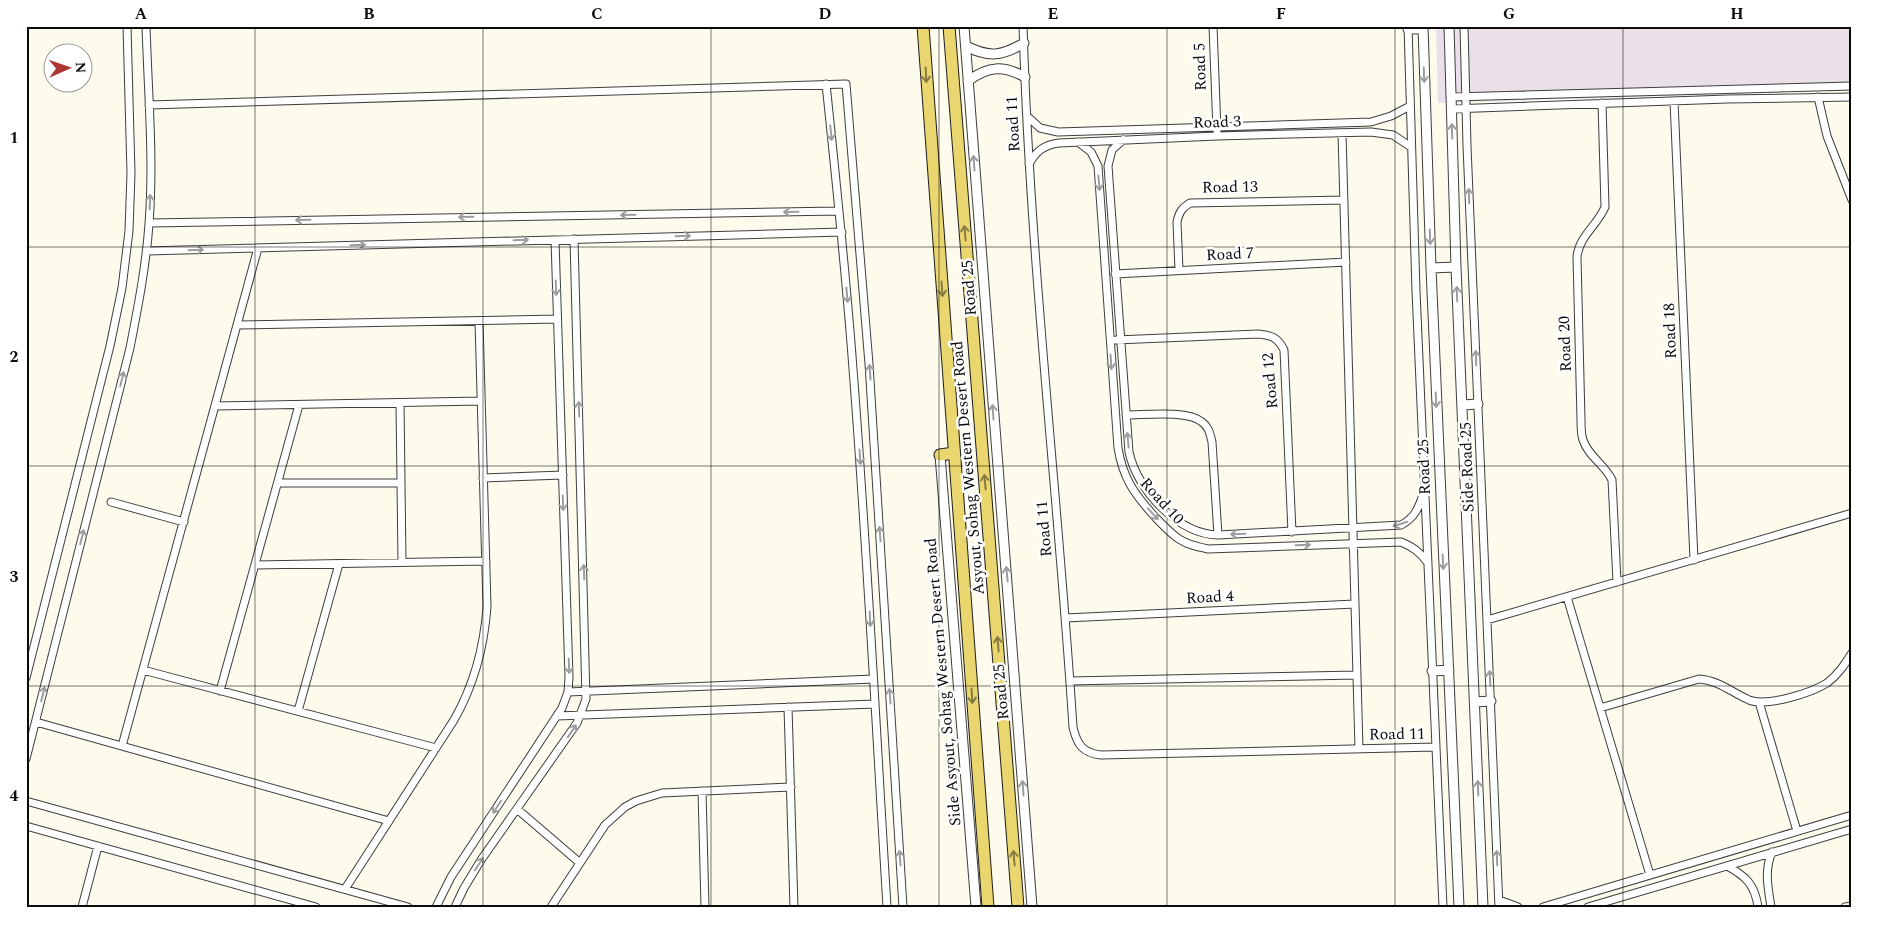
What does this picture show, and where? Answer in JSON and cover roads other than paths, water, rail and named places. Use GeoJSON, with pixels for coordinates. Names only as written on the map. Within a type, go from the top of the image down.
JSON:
{"type":"FeatureCollection","features":[{"type":"Feature","properties":{"kind":"main road","name":"Asyout, Sohag Western Desert Road"},"geometry":{"type":"LineString","coordinates":[[923,26],[988,907]]}},
{"type":"Feature","properties":{"kind":"main road","name":"Asyout, Sohag Western Desert Road"},"geometry":{"type":"LineString","coordinates":[[949,26],[1018,907]]}},
{"type":"Feature","properties":{"kind":"main road"},"geometry":{"type":"LineString","coordinates":[[940,455],[954,453]]}},
{"type":"Feature","properties":{"kind":"street"},"geometry":{"type":"LineString","coordinates":[[26,678],[110,346],[122,288],[129,231],[131,173],[127,26]]}},
{"type":"Feature","properties":{"kind":"street"},"geometry":{"type":"LineString","coordinates":[[26,758],[130,348],[140,300],[147,251],[151,183],[146,26]]}},
{"type":"Feature","properties":{"kind":"street","name":"Road 25"},"geometry":{"type":"LineString","coordinates":[[964,26],[1032,907]]}},
{"type":"Feature","properties":{"kind":"street","name":"Road 11"},"geometry":{"type":"LineString","coordinates":[[1023,26],[1029,165],[1075,739],[1081,748],[1090,754],[1435,747]]}},
{"type":"Feature","properties":{"kind":"street","name":"Road 5"},"geometry":{"type":"LineString","coordinates":[[1213,26],[1217,136]]}},
{"type":"Feature","properties":{"kind":"street"},"geometry":{"type":"LineString","coordinates":[[1449,26],[1456,267],[1483,907]]}},
{"type":"Feature","properties":{"kind":"street","name":"Side Road 25"},"geometry":{"type":"LineString","coordinates":[[1464,26],[1499,903]]}},
{"type":"Feature","properties":{"kind":"street"},"geometry":{"type":"LineString","coordinates":[[1423,27],[1408,28],[1416,291],[1443,907]]}},
{"type":"Feature","properties":{"kind":"street","name":"Road 25"},"geometry":{"type":"LineString","coordinates":[[1423,27],[1431,268],[1459,907]]}},
{"type":"Feature","properties":{"kind":"street"},"geometry":{"type":"LineString","coordinates":[[966,46],[977,52],[996,54],[1013,50],[1024,43]]}},
{"type":"Feature","properties":{"kind":"street"},"geometry":{"type":"LineString","coordinates":[[968,81],[990,69],[1002,68],[1014,71],[1025,77]]}},
{"type":"Feature","properties":{"kind":"street"},"geometry":{"type":"LineString","coordinates":[[826,84],[842,232],[862,484],[887,907]]}},
{"type":"Feature","properties":{"kind":"street"},"geometry":{"type":"LineString","coordinates":[[149,104],[846,84],[869,364],[903,907]]}},
{"type":"Feature","properties":{"kind":"street"},"geometry":{"type":"LineString","coordinates":[[1451,97],[1852,86]]}},
{"type":"Feature","properties":{"kind":"street"},"geometry":{"type":"LineString","coordinates":[[1726,89],[1727,99]]}},
{"type":"Feature","properties":{"kind":"street"},"geometry":{"type":"LineString","coordinates":[[1818,97],[1827,136],[1852,200]]}},
{"type":"Feature","properties":{"kind":"street"},"geometry":{"type":"LineString","coordinates":[[1451,108],[1852,97]]}},
{"type":"Feature","properties":{"kind":"street","name":"Road 18"},"geometry":{"type":"LineString","coordinates":[[1674,101],[1694,560]]}},
{"type":"Feature","properties":{"kind":"street","name":"Road 20"},"geometry":{"type":"LineString","coordinates":[[1602,103],[1605,207],[1602,214],[1580,242],[1577,257],[1581,420],[1582,439],[1609,472],[1612,480],[1617,582]]}},
{"type":"Feature","properties":{"kind":"street","name":"Road 3"},"geometry":{"type":"LineString","coordinates":[[1027,115],[1040,128],[1058,132],[1371,122],[1391,116],[1410,106]]}},
{"type":"Feature","properties":{"kind":"street","name":"Road 3"},"geometry":{"type":"LineString","coordinates":[[1029,165],[1040,148],[1049,144],[1078,142],[1382,132],[1403,140],[1411,147]]}},
{"type":"Feature","properties":{"kind":"street","name":"Road 11"},"geometry":{"type":"LineString","coordinates":[[1342,133],[1359,749]]}},
{"type":"Feature","properties":{"kind":"street","name":"Road 10"},"geometry":{"type":"LineString","coordinates":[[1123,140],[1112,150],[1108,166],[1126,415],[1132,464],[1144,487],[1186,527],[1218,535],[1401,526],[1415,514],[1426,487]]}},
{"type":"Feature","properties":{"kind":"street","name":"Road 10"},"geometry":{"type":"LineString","coordinates":[[1078,142],[1091,152],[1098,166],[1118,448],[1121,466],[1133,491],[1166,528],[1179,539],[1193,546],[1208,548],[1402,542],[1412,546],[1421,553],[1427,562]]}},
{"type":"Feature","properties":{"kind":"street","name":"Road 13"},"geometry":{"type":"LineString","coordinates":[[1179,270],[1178,214],[1190,202],[1344,200]]}},
{"type":"Feature","properties":{"kind":"street"},"geometry":{"type":"LineString","coordinates":[[149,223],[839,211]]}},
{"type":"Feature","properties":{"kind":"street"},"geometry":{"type":"LineString","coordinates":[[147,251],[842,232]]}},
{"type":"Feature","properties":{"kind":"street"},"geometry":{"type":"LineString","coordinates":[[456,907],[464,888],[481,860],[581,715],[587,691],[574,239]]}},
{"type":"Feature","properties":{"kind":"street"},"geometry":{"type":"LineString","coordinates":[[436,907],[451,877],[557,716],[568,692],[555,240]]}},
{"type":"Feature","properties":{"kind":"street"},"geometry":{"type":"LineString","coordinates":[[122,746],[258,248]]}},
{"type":"Feature","properties":{"kind":"street","name":"Road 7"},"geometry":{"type":"LineString","coordinates":[[1115,274],[1346,262]]}},
{"type":"Feature","properties":{"kind":"street"},"geometry":{"type":"LineString","coordinates":[[1431,268],[1456,267]]}},
{"type":"Feature","properties":{"kind":"street"},"geometry":{"type":"LineString","coordinates":[[237,325],[558,319]]}},
{"type":"Feature","properties":{"kind":"street"},"geometry":{"type":"LineString","coordinates":[[345,889],[466,698],[481,653],[487,607],[479,321]]}},
{"type":"Feature","properties":{"kind":"street","name":"Road 12"},"geometry":{"type":"LineString","coordinates":[[1110,341],[1258,334],[1269,334],[1279,340],[1284,350],[1292,532]]}},
{"type":"Feature","properties":{"kind":"street"},"geometry":{"type":"LineString","coordinates":[[215,406],[481,401]]}},
{"type":"Feature","properties":{"kind":"street"},"geometry":{"type":"LineString","coordinates":[[400,403],[402,562]]}},
{"type":"Feature","properties":{"kind":"street"},"geometry":{"type":"LineString","coordinates":[[1462,405],[1478,404]]}},
{"type":"Feature","properties":{"kind":"street"},"geometry":{"type":"LineString","coordinates":[[220,691],[300,405]]}},
{"type":"Feature","properties":{"kind":"street"},"geometry":{"type":"LineString","coordinates":[[1126,415],[1182,415],[1193,417],[1203,422],[1210,431],[1218,535]]}},
{"type":"Feature","properties":{"kind":"street","name":"Side Asyout, Sohag Western Desert Road"},"geometry":{"type":"LineString","coordinates":[[940,455],[976,907]]}},
{"type":"Feature","properties":{"kind":"street"},"geometry":{"type":"LineString","coordinates":[[1121,466],[1132,464]]}},
{"type":"Feature","properties":{"kind":"street"},"geometry":{"type":"LineString","coordinates":[[483,478],[562,475]]}},
{"type":"Feature","properties":{"kind":"street"},"geometry":{"type":"LineString","coordinates":[[278,483],[401,483]]}},
{"type":"Feature","properties":{"kind":"street"},"geometry":{"type":"LineString","coordinates":[[111,502],[184,522]]}},
{"type":"Feature","properties":{"kind":"street"},"geometry":{"type":"LineString","coordinates":[[1487,620],[1852,513]]}},
{"type":"Feature","properties":{"kind":"street"},"geometry":{"type":"LineString","coordinates":[[1208,534],[1208,548]]}},
{"type":"Feature","properties":{"kind":"street"},"geometry":{"type":"LineString","coordinates":[[255,565],[486,561]]}},
{"type":"Feature","properties":{"kind":"street"},"geometry":{"type":"LineString","coordinates":[[298,711],[339,564]]}},
{"type":"Feature","properties":{"kind":"street"},"geometry":{"type":"LineString","coordinates":[[1567,597],[1650,875]]}},
{"type":"Feature","properties":{"kind":"street","name":"Road 4"},"geometry":{"type":"LineString","coordinates":[[1066,618],[1355,604]]}},
{"type":"Feature","properties":{"kind":"street"},"geometry":{"type":"LineString","coordinates":[[1600,708],[1699,679],[1715,681],[1750,700],[1758,702],[1775,701],[1818,688],[1837,675],[1852,653]]}},
{"type":"Feature","properties":{"kind":"street"},"geometry":{"type":"LineString","coordinates":[[143,670],[436,748]]}},
{"type":"Feature","properties":{"kind":"street"},"geometry":{"type":"LineString","coordinates":[[1432,671],[1449,670]]}},
{"type":"Feature","properties":{"kind":"street"},"geometry":{"type":"LineString","coordinates":[[1070,681],[1357,675]]}},
{"type":"Feature","properties":{"kind":"street"},"geometry":{"type":"LineString","coordinates":[[568,692],[873,679]]}},
{"type":"Feature","properties":{"kind":"street"},"geometry":{"type":"LineString","coordinates":[[1475,702],[1491,701]]}},
{"type":"Feature","properties":{"kind":"street"},"geometry":{"type":"LineString","coordinates":[[1758,702],[1797,831]]}},
{"type":"Feature","properties":{"kind":"street"},"geometry":{"type":"LineString","coordinates":[[557,716],[875,704]]}},
{"type":"Feature","properties":{"kind":"street"},"geometry":{"type":"LineString","coordinates":[[788,707],[794,907]]}},
{"type":"Feature","properties":{"kind":"street"},"geometry":{"type":"LineString","coordinates":[[36,722],[389,821]]}},
{"type":"Feature","properties":{"kind":"street"},"geometry":{"type":"LineString","coordinates":[[551,907],[605,825],[636,800],[662,793],[791,787]]}},
{"type":"Feature","properties":{"kind":"street"},"geometry":{"type":"LineString","coordinates":[[702,791],[705,907]]}},
{"type":"Feature","properties":{"kind":"street"},"geometry":{"type":"LineString","coordinates":[[26,801],[408,907]]}},
{"type":"Feature","properties":{"kind":"street"},"geometry":{"type":"LineString","coordinates":[[517,809],[580,863]]}},
{"type":"Feature","properties":{"kind":"street"},"geometry":{"type":"LineString","coordinates":[[1543,907],[1852,814]]}},
{"type":"Feature","properties":{"kind":"street"},"geometry":{"type":"LineString","coordinates":[[26,826],[316,907]]}},
{"type":"Feature","properties":{"kind":"street"},"geometry":{"type":"LineString","coordinates":[[1588,907],[1852,829]]}},
{"type":"Feature","properties":{"kind":"street"},"geometry":{"type":"LineString","coordinates":[[82,907],[98,846]]}},
{"type":"Feature","properties":{"kind":"street"},"geometry":{"type":"LineString","coordinates":[[1771,907],[1767,868],[1772,852]]}},
{"type":"Feature","properties":{"kind":"street"},"geometry":{"type":"LineString","coordinates":[[1727,866],[1749,880],[1754,889],[1758,907]]}},
{"type":"Feature","properties":{"kind":"street"},"geometry":{"type":"LineString","coordinates":[[1499,903],[1518,907]]}},
{"type":"Feature","properties":{"kind":"street"},"geometry":{"type":"LineString","coordinates":[[1845,907],[1852,906]]}}]}
